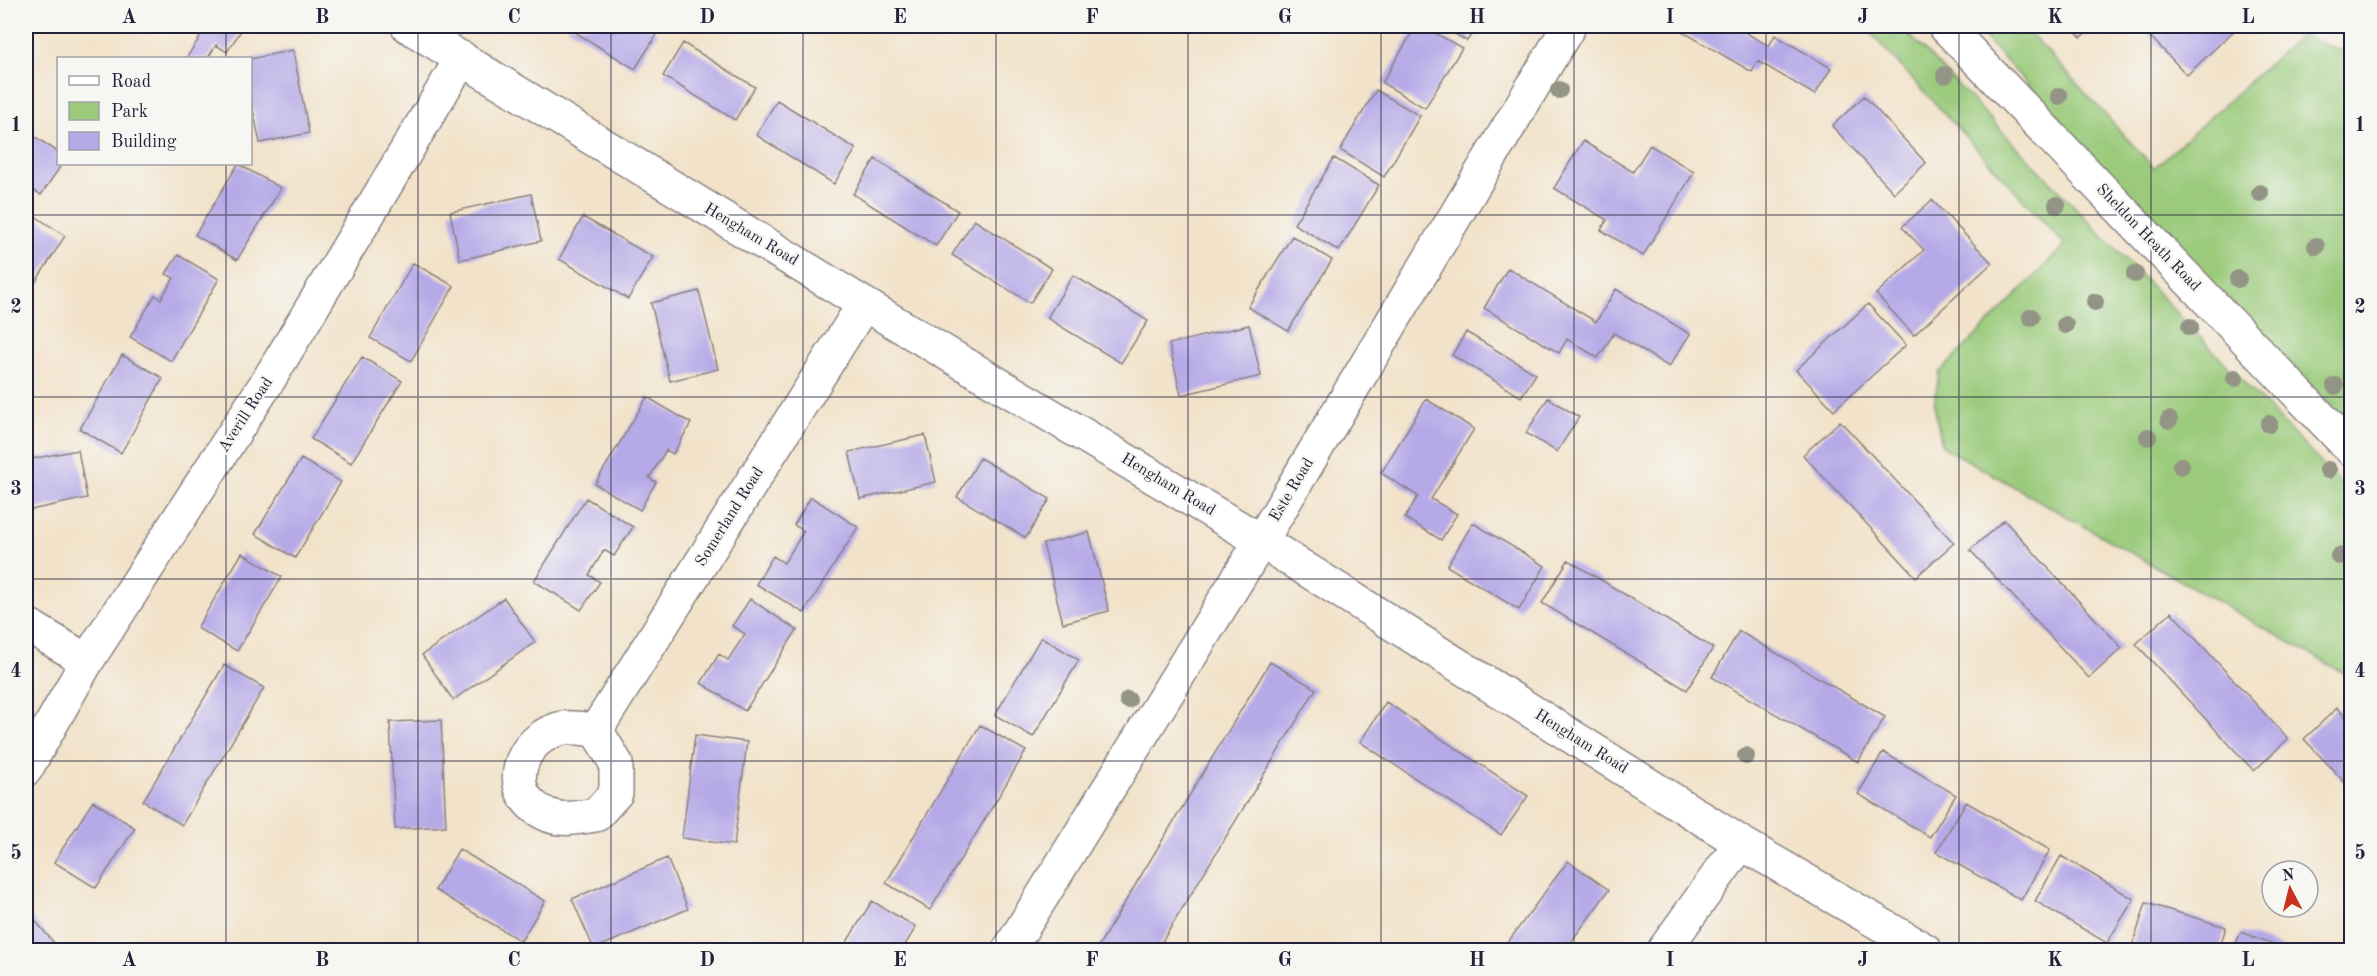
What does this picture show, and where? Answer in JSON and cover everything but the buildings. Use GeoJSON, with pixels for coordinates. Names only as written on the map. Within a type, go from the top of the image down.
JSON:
{"type":"FeatureCollection","features":[{"type":"Feature","properties":{"kind":"street","name":"Hengham Road"},"geometry":{"type":"LineString","coordinates":[[408,26],[864,304],[1261,541],[1741,843],[1925,951]]}},
{"type":"Feature","properties":{"kind":"street","name":"Este Road"},"geometry":{"type":"LineString","coordinates":[[1009,951],[1261,541],[1569,26]]}},
{"type":"Feature","properties":{"kind":"street","name":"Sheldon Heath Road"},"geometry":{"type":"LineString","coordinates":[[1945,26],[2352,450]]}},
{"type":"Feature","properties":{"kind":"street","name":"Averill Road"},"geometry":{"type":"LineString","coordinates":[[26,769],[87,661],[271,376],[462,58]]}},
{"type":"Feature","properties":{"kind":"street","name":"Somerland Road"},"geometry":{"type":"LineString","coordinates":[[596,730],[864,304]]}},
{"type":"Feature","properties":{"kind":"street"},"geometry":{"type":"LineString","coordinates":[[26,624],[87,661]]}},
{"type":"Feature","properties":{"kind":"street"},"geometry":{"type":"LineString","coordinates":[[1664,951],[1741,843]]}},
{"type":"Feature","properties":{"kind":"green space"},"geometry":{"type":"Polygon","coordinates":[[[1864,26],[1901,26],[2351,494],[2351,677],[1942,446],[1934,405],[1939,373],[2065,245],[1864,26]]]}},
{"type":"Feature","properties":{"kind":"green space"},"geometry":{"type":"Polygon","coordinates":[[[1974,26],[2024,26],[2154,168],[2301,35],[2350,54],[2351,426],[2167,237],[1974,26]]]}}]}
